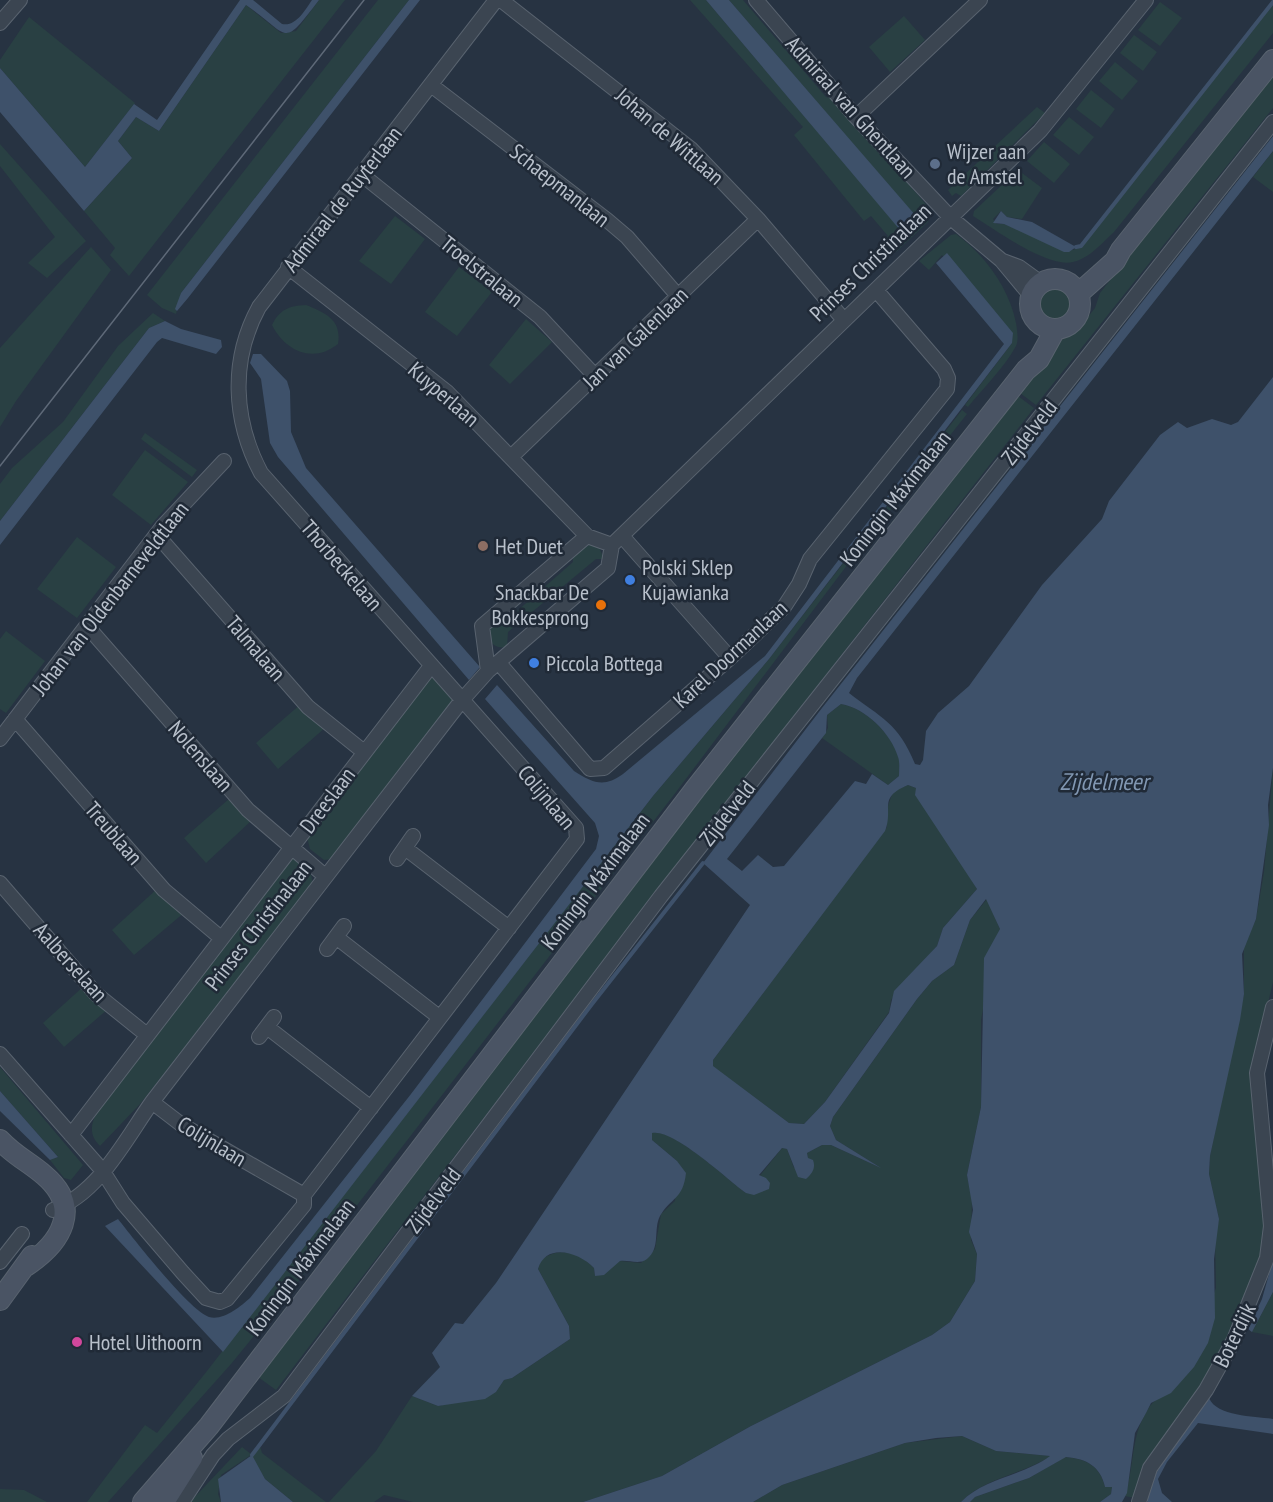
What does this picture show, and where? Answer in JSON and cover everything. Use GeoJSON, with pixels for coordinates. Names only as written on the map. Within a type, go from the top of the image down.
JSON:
{"type":"FeatureCollection","features":[{"type":"Feature","properties":{"kind":"street"},"geometry":{"type":"LineString","coordinates":[[0,23],[20,0]]}},
{"type":"Feature","properties":{"kind":"street","name":"Admiraal de Ruyterlaan"},"geometry":{"type":"LineString","coordinates":[[241,419],[238,384],[245,339],[259,307],[499,0]]}},
{"type":"Feature","properties":{"kind":"street","name":"Johan de Wittlaan"},"geometry":{"type":"LineString","coordinates":[[499,0],[679,138],[758,219],[844,321]]}},
{"type":"Feature","properties":{"kind":"street","name":"Admiraal van Ghentlaan"},"geometry":{"type":"LineString","coordinates":[[756,0],[856,117],[951,218],[1001,260],[1020,267],[1036,290]]}},
{"type":"Feature","properties":{"kind":"street"},"geometry":{"type":"LineString","coordinates":[[856,117],[980,0]]}},
{"type":"Feature","properties":{"kind":"street","name":"Prinses Christinalaan"},"geometry":{"type":"LineString","coordinates":[[59,1208],[81,1195],[123,1147],[152,1102],[462,700],[493,667],[608,568],[617,540],[1041,131],[1146,0]]}},
{"type":"Feature","properties":{"kind":"street"},"geometry":{"type":"LineString","coordinates":[[1074,289],[1109,268],[1273,60]]}},
{"type":"Feature","properties":{"kind":"street","name":"Schaepmanlaan"},"geometry":{"type":"LineString","coordinates":[[431,85],[627,237],[678,296]]}},
{"type":"Feature","properties":{"kind":"street","name":"Zijdelveld"},"geometry":{"type":"LineString","coordinates":[[182,1502],[213,1455],[228,1439],[284,1396],[661,896],[1273,122]]}},
{"type":"Feature","properties":{"kind":"street","name":"Troelstralaan"},"geometry":{"type":"LineString","coordinates":[[361,174],[540,317],[596,376]]}},
{"type":"Feature","properties":{"kind":"street","name":"Jan van Galenlaan"},"geometry":{"type":"LineString","coordinates":[[512,457],[758,219]]}},
{"type":"Feature","properties":{"kind":"street","name":"Kuyperlaan"},"geometry":{"type":"LineString","coordinates":[[288,267],[447,392],[586,536]]}},
{"type":"Feature","properties":{"kind":"street"},"geometry":{"type":"LineString","coordinates":[[1055,279],[1074,289],[1081,306],[1077,318],[1067,326],[1048,328],[1030,310],[1036,290],[1055,279]]}},
{"type":"Feature","properties":{"kind":"street","name":"Karel Doormanlaan"},"geometry":{"type":"LineString","coordinates":[[493,667],[590,769],[603,768],[730,658],[783,607],[799,584],[810,559],[947,389],[948,378],[944,369],[876,290]]}},
{"type":"Feature","properties":{"kind":"street","name":"Koningin Máximalaan"},"geometry":{"type":"LineString","coordinates":[[143,1502],[209,1426],[689,797],[1026,370],[1039,359],[1048,328]]}},
{"type":"Feature","properties":{"kind":"street","name":"Thorbeckelaan"},"geometry":{"type":"LineString","coordinates":[[241,419],[248,446],[261,473],[462,700]]}},
{"type":"Feature","properties":{"kind":"street","name":"Johan van Oldenbarneveldtlaan"},"geometry":{"type":"LineString","coordinates":[[0,739],[157,535],[224,460]]}},
{"type":"Feature","properties":{"kind":"street","name":"Talmalaan"},"geometry":{"type":"LineString","coordinates":[[157,535],[308,707],[364,752]]}},
{"type":"Feature","properties":{"kind":"street"},"geometry":{"type":"LineString","coordinates":[[493,667],[482,626],[586,536],[617,540],[730,658]]}},
{"type":"Feature","properties":{"kind":"street","name":"Nolenslaan"},"geometry":{"type":"LineString","coordinates":[[87,626],[248,810],[326,876]]}},
{"type":"Feature","properties":{"kind":"street","name":"Dreeslaan"},"geometry":{"type":"LineString","coordinates":[[71,1135],[430,666]]}},
{"type":"Feature","properties":{"kind":"street","name":"Colijnlaan"},"geometry":{"type":"LineString","coordinates":[[0,1054],[102,1170],[133,1226],[201,1302],[220,1302],[227,1299],[304,1204],[304,1195],[577,839],[576,828],[462,700]]}},
{"type":"Feature","properties":{"kind":"street","name":"Treublaan"},"geometry":{"type":"LineString","coordinates":[[15,719],[165,890],[221,938]]}},
{"type":"Feature","properties":{"kind":"street"},"geometry":{"type":"LineString","coordinates":[[405,848],[509,928]]}},
{"type":"Feature","properties":{"kind":"street","name":"Aalberselaan"},"geometry":{"type":"LineString","coordinates":[[0,883],[96,994],[147,1035]]}},
{"type":"Feature","properties":{"kind":"street"},"geometry":{"type":"LineString","coordinates":[[327,949],[340,932],[439,1017]]}},
{"type":"Feature","properties":{"kind":"street","name":"Boterdijk"},"geometry":{"type":"LineString","coordinates":[[1139,1502],[1150,1468],[1206,1390],[1234,1341],[1267,1258],[1271,1227],[1257,1073],[1273,1007]]}},
{"type":"Feature","properties":{"kind":"street"},"geometry":{"type":"LineString","coordinates":[[266,1027],[371,1108]]}},
{"type":"Feature","properties":{"kind":"street","name":"Colijnlaan"},"geometry":{"type":"LineString","coordinates":[[152,1102],[182,1125],[304,1195]]}},
{"type":"Feature","properties":{"kind":"street"},"geometry":{"type":"LineString","coordinates":[[0,1140],[28,1166],[59,1208],[47,1233],[26,1266],[0,1300]]}},
{"type":"Feature","properties":{"kind":"street"},"geometry":{"type":"LineString","coordinates":[[0,1262],[22,1234]]}},
{"type":"Feature","properties":{"kind":"street","name":"Koningin Máximalaan"},"geometry":{"type":"LineString","coordinates":[[164,1502],[187,1467],[209,1426]]}},
{"type":"Feature","properties":{"kind":"green space"},"geometry":{"type":"Polygon","coordinates":[[[319,0],[345,0],[129,276],[110,255],[115,248],[84,211],[132,158],[118,141],[136,117],[159,131],[246,5],[281,33],[296,31],[319,0]]]}},
{"type":"Feature","properties":{"kind":"green space"},"geometry":{"type":"Polygon","coordinates":[[[378,0],[409,0],[181,293],[176,314],[162,308],[147,295],[378,0]]]}},
{"type":"Feature","properties":{"kind":"green space"},"geometry":{"type":"Polygon","coordinates":[[[690,0],[706,0],[900,229],[915,216],[729,0],[743,0],[826,97],[835,99],[930,209],[928,222],[896,252],[885,238],[888,236],[871,216],[864,221],[794,135],[803,127],[690,0]]]}},
{"type":"Feature","properties":{"kind":"green space"},"geometry":{"type":"Polygon","coordinates":[[[1160,2],[1182,18],[1160,46],[1138,30],[1160,2]]]}},
{"type":"Feature","properties":{"kind":"green space"},"geometry":{"type":"Polygon","coordinates":[[[1273,2],[1273,33],[1114,232],[1090,254],[1073,262],[1050,259],[1036,254],[973,216],[974,211],[1018,170],[1042,188],[1022,219],[1007,217],[1001,211],[993,219],[997,224],[1004,224],[1073,250],[1081,246],[1273,2]]]}},
{"type":"Feature","properties":{"kind":"green space"},"geometry":{"type":"Polygon","coordinates":[[[904,16],[925,40],[890,72],[869,47],[904,16]]]}},
{"type":"Feature","properties":{"kind":"green space"},"geometry":{"type":"Polygon","coordinates":[[[29,17],[135,103],[85,167],[0,68],[0,60],[29,17]]]}},
{"type":"Feature","properties":{"kind":"green space"},"geometry":{"type":"Polygon","coordinates":[[[1134,35],[1157,52],[1143,71],[1120,53],[1134,35]]]}},
{"type":"Feature","properties":{"kind":"green space"},"geometry":{"type":"Polygon","coordinates":[[[1115,62],[1138,81],[1122,100],[1099,81],[1115,62]]]}},
{"type":"Feature","properties":{"kind":"green space"},"geometry":{"type":"Polygon","coordinates":[[[1273,74],[1273,108],[1036,405],[1020,393],[1062,340],[1076,332],[1095,308],[1100,293],[1273,74]]]}},
{"type":"Feature","properties":{"kind":"green space"},"geometry":{"type":"Polygon","coordinates":[[[1091,90],[1115,109],[1101,128],[1076,109],[1091,90]]]}},
{"type":"Feature","properties":{"kind":"green space"},"geometry":{"type":"Polygon","coordinates":[[[1037,107],[1045,113],[961,196],[956,193],[952,196],[948,190],[1037,107]]]}},
{"type":"Feature","properties":{"kind":"green space"},"geometry":{"type":"Polygon","coordinates":[[[1069,117],[1094,137],[1079,155],[1053,135],[1069,117]]]}},
{"type":"Feature","properties":{"kind":"green space"},"geometry":{"type":"Polygon","coordinates":[[[1044,142],[1070,164],[1054,183],[1027,161],[1044,142]]]}},
{"type":"Feature","properties":{"kind":"green space"},"geometry":{"type":"Polygon","coordinates":[[[0,144],[86,241],[47,278],[28,263],[55,237],[0,166],[0,144]]]}},
{"type":"Feature","properties":{"kind":"green space"},"geometry":{"type":"Polygon","coordinates":[[[1273,151],[1273,192],[1253,177],[1273,151]]]}},
{"type":"Feature","properties":{"kind":"green space"},"geometry":{"type":"Polygon","coordinates":[[[395,216],[425,239],[391,284],[359,261],[395,216]]]}},
{"type":"Feature","properties":{"kind":"green space"},"geometry":{"type":"Polygon","coordinates":[[[956,234],[977,252],[1002,285],[1013,310],[1018,335],[1017,344],[1000,370],[968,407],[965,405],[1012,343],[942,255],[929,270],[919,261],[951,235],[956,234]]]}},
{"type":"Feature","properties":{"kind":"green space"},"geometry":{"type":"Polygon","coordinates":[[[91,247],[111,270],[16,401],[0,427],[0,348],[91,247]]]}},
{"type":"Feature","properties":{"kind":"green space"},"geometry":{"type":"Polygon","coordinates":[[[459,267],[492,292],[457,336],[425,312],[459,267]]]}},
{"type":"Feature","properties":{"kind":"green space"},"geometry":{"type":"Polygon","coordinates":[[[1055,287],[1067,292],[1072,304],[1067,316],[1055,321],[1043,316],[1038,304],[1043,292],[1055,287]]]}},
{"type":"Feature","properties":{"kind":"green space"},"geometry":{"type":"Polygon","coordinates":[[[306,305],[320,311],[335,323],[339,336],[338,344],[329,350],[310,354],[300,352],[284,342],[272,325],[282,312],[295,306],[306,305]]]}},
{"type":"Feature","properties":{"kind":"green space"},"geometry":{"type":"Polygon","coordinates":[[[153,313],[165,321],[149,328],[0,521],[0,484],[12,468],[63,422],[118,346],[153,313]]]}},
{"type":"Feature","properties":{"kind":"green space"},"geometry":{"type":"Polygon","coordinates":[[[526,319],[552,342],[510,384],[489,365],[526,319]]]}},
{"type":"Feature","properties":{"kind":"green space"},"geometry":{"type":"Polygon","coordinates":[[[1018,396],[1034,408],[637,917],[276,1390],[258,1377],[702,792],[1018,396]]]}},
{"type":"Feature","properties":{"kind":"green space"},"geometry":{"type":"Polygon","coordinates":[[[962,410],[967,414],[854,556],[673,796],[290,1292],[231,1364],[108,1502],[87,1502],[145,1425],[157,1433],[207,1371],[653,796],[769,659],[962,410]]]}},
{"type":"Feature","properties":{"kind":"green space"},"geometry":{"type":"Polygon","coordinates":[[[145,433],[197,470],[192,477],[141,439],[145,433]]]}},
{"type":"Feature","properties":{"kind":"green space"},"geometry":{"type":"Polygon","coordinates":[[[145,450],[188,482],[151,525],[112,495],[145,450]]]}},
{"type":"Feature","properties":{"kind":"green space"},"geometry":{"type":"Polygon","coordinates":[[[77,537],[116,567],[77,618],[37,589],[77,537]]]}},
{"type":"Feature","properties":{"kind":"green space"},"geometry":{"type":"Polygon","coordinates":[[[591,544],[599,547],[604,559],[596,559],[508,632],[507,647],[497,646],[490,641],[489,632],[493,622],[501,625],[573,562],[573,554],[591,544]]]}},
{"type":"Feature","properties":{"kind":"green space"},"geometry":{"type":"Polygon","coordinates":[[[6,631],[45,661],[6,713],[0,709],[0,639],[6,631]]]}},
{"type":"Feature","properties":{"kind":"green space"},"geometry":{"type":"Polygon","coordinates":[[[434,676],[453,700],[332,859],[324,860],[310,849],[307,837],[427,681],[434,676]]]}},
{"type":"Feature","properties":{"kind":"green space"},"geometry":{"type":"Polygon","coordinates":[[[302,703],[326,727],[278,769],[256,743],[302,703]]]}},
{"type":"Feature","properties":{"kind":"green space"},"geometry":{"type":"Polygon","coordinates":[[[841,704],[850,706],[868,716],[890,739],[899,759],[899,776],[888,785],[822,738],[828,728],[827,715],[841,704]]]}},
{"type":"Feature","properties":{"kind":"green space"},"geometry":{"type":"Polygon","coordinates":[[[1273,768],[1273,982],[1252,1070],[1253,1107],[1266,1213],[1260,1266],[1235,1329],[1135,1498],[1125,1496],[1139,1428],[1150,1406],[1179,1383],[1216,1288],[1215,1236],[1219,1219],[1209,1174],[1210,1156],[1244,994],[1244,946],[1256,919],[1264,872],[1273,768]]]}},
{"type":"Feature","properties":{"kind":"green space"},"geometry":{"type":"Polygon","coordinates":[[[908,785],[916,788],[977,889],[943,928],[937,946],[891,1000],[889,1012],[825,1102],[804,1124],[789,1123],[712,1066],[713,1060],[887,827],[887,809],[893,791],[908,785]]]}},
{"type":"Feature","properties":{"kind":"green space"},"geometry":{"type":"Polygon","coordinates":[[[229,799],[251,821],[206,863],[184,838],[229,799]]]}},
{"type":"Feature","properties":{"kind":"green space"},"geometry":{"type":"Polygon","coordinates":[[[293,856],[310,870],[313,884],[140,1104],[100,1146],[93,1135],[92,1124],[102,1102],[293,856]]]}},
{"type":"Feature","properties":{"kind":"green space"},"geometry":{"type":"Polygon","coordinates":[[[158,888],[185,912],[134,955],[112,930],[158,888]]]}},
{"type":"Feature","properties":{"kind":"green space"},"geometry":{"type":"Polygon","coordinates":[[[987,899],[1000,929],[996,938],[981,1020],[981,1107],[967,1175],[972,1199],[971,1240],[977,1254],[975,1281],[950,1322],[932,1335],[751,1426],[662,1476],[583,1502],[413,1502],[384,1495],[374,1502],[329,1502],[376,1451],[412,1396],[438,1406],[496,1392],[504,1380],[512,1378],[570,1339],[569,1326],[538,1269],[541,1260],[555,1253],[569,1253],[588,1262],[594,1268],[595,1276],[620,1261],[641,1263],[655,1249],[661,1214],[675,1201],[677,1161],[652,1140],[652,1133],[661,1133],[686,1146],[746,1193],[782,1148],[787,1149],[794,1168],[808,1158],[807,1153],[822,1145],[831,1145],[879,1167],[836,1140],[830,1126],[833,1117],[917,999],[932,981],[954,965],[970,920],[987,899]]]}},
{"type":"Feature","properties":{"kind":"green space"},"geometry":{"type":"Polygon","coordinates":[[[84,986],[108,1009],[64,1047],[43,1023],[84,986]]]}},
{"type":"Feature","properties":{"kind":"green space"},"geometry":{"type":"Polygon","coordinates":[[[0,1067],[83,1165],[71,1180],[64,1178],[50,1160],[58,1157],[0,1091],[0,1067]]]}},
{"type":"Feature","properties":{"kind":"green space"},"geometry":{"type":"Polygon","coordinates":[[[1273,1292],[1273,1336],[1252,1332],[1273,1292]]]}},
{"type":"Feature","properties":{"kind":"green space"},"geometry":{"type":"Polygon","coordinates":[[[962,1436],[996,1451],[1051,1456],[981,1487],[961,1502],[753,1502],[782,1485],[905,1443],[962,1436]]]}},
{"type":"Feature","properties":{"kind":"green space"},"geometry":{"type":"Polygon","coordinates":[[[259,1443],[262,1453],[326,1502],[293,1502],[265,1479],[251,1455],[221,1475],[218,1494],[221,1502],[190,1502],[242,1447],[252,1455],[259,1443]]]}},
{"type":"Feature","properties":{"kind":"green space"},"geometry":{"type":"Polygon","coordinates":[[[1065,1457],[1086,1462],[1096,1469],[1105,1487],[1112,1487],[1111,1494],[1100,1502],[970,1502],[975,1497],[1029,1478],[1065,1457]]]}},
{"type":"Feature","properties":{"kind":"green space"},"geometry":{"type":"Polygon","coordinates":[[[0,1489],[24,1490],[47,1502],[0,1502],[0,1489]]]}},
{"type":"Feature","properties":{"kind":"water"},"geometry":{"type":"Polygon","coordinates":[[[240,0],[253,0],[282,24],[287,24],[300,17],[312,0],[319,0],[298,26],[291,32],[285,33],[246,5],[159,131],[136,117],[118,141],[132,158],[84,211],[0,112],[0,68],[85,167],[134,104],[157,120],[240,0]]]}},
{"type":"Feature","properties":{"kind":"water"},"geometry":{"type":"Polygon","coordinates":[[[409,0],[420,0],[177,311],[175,309],[181,293],[409,0]]]}},
{"type":"Feature","properties":{"kind":"water"},"geometry":{"type":"Polygon","coordinates":[[[706,0],[729,0],[916,216],[900,230],[706,0]]]}},
{"type":"Feature","properties":{"kind":"water","name":"Zijdelmeer"},"geometry":{"type":"Polygon","coordinates":[[[1273,136],[1273,151],[857,678],[849,693],[888,722],[902,739],[915,764],[920,765],[923,760],[926,731],[938,713],[969,686],[1042,585],[1102,519],[1109,501],[1160,435],[1178,422],[1187,428],[1212,419],[1231,425],[1238,422],[1273,377],[1273,768],[1268,805],[1269,825],[1256,919],[1242,954],[1244,994],[1240,1020],[1210,1156],[1209,1174],[1219,1219],[1214,1259],[1215,1318],[1208,1343],[1194,1367],[1171,1393],[1151,1403],[1135,1433],[1127,1493],[1122,1502],[1100,1502],[1111,1494],[1112,1487],[1105,1487],[1100,1474],[1092,1465],[1066,1457],[1029,1478],[975,1497],[970,1502],[961,1502],[970,1494],[992,1482],[1028,1468],[1050,1456],[996,1451],[962,1436],[905,1443],[782,1485],[753,1502],[583,1502],[662,1476],[751,1426],[932,1335],[950,1322],[975,1281],[977,1254],[969,1232],[973,1210],[967,1175],[981,1107],[984,958],[1000,929],[986,899],[970,920],[954,965],[932,981],[917,999],[833,1117],[830,1126],[836,1140],[881,1168],[831,1145],[822,1145],[807,1153],[808,1158],[813,1160],[814,1168],[806,1179],[798,1177],[787,1149],[782,1148],[759,1175],[770,1183],[769,1189],[754,1195],[746,1193],[673,1138],[652,1133],[652,1140],[677,1161],[686,1173],[679,1193],[660,1216],[651,1255],[641,1262],[620,1261],[604,1275],[595,1276],[594,1268],[588,1262],[572,1254],[563,1252],[548,1255],[538,1269],[569,1326],[570,1339],[512,1378],[504,1380],[496,1392],[485,1399],[438,1406],[412,1396],[440,1367],[432,1353],[455,1323],[463,1324],[496,1283],[750,905],[703,863],[822,708],[1273,136]],[[841,704],[827,715],[826,733],[727,859],[742,871],[758,855],[773,867],[784,866],[855,781],[866,784],[872,774],[888,785],[899,776],[898,757],[890,739],[868,716],[850,706],[841,704]],[[908,785],[898,790],[889,799],[885,831],[713,1060],[713,1066],[789,1123],[804,1124],[825,1102],[889,1013],[894,991],[937,946],[943,928],[977,889],[915,795],[916,788],[908,785]]]}},
{"type":"Feature","properties":{"kind":"water"},"geometry":{"type":"Polygon","coordinates":[[[1001,211],[1007,217],[1032,222],[1076,247],[1069,252],[1064,252],[1004,224],[993,223],[1001,211]]]}},
{"type":"Feature","properties":{"kind":"water"},"geometry":{"type":"Polygon","coordinates":[[[947,253],[1013,333],[1012,343],[769,659],[653,796],[223,1352],[105,1226],[118,1219],[175,1288],[200,1312],[209,1317],[225,1315],[250,1298],[411,1094],[596,849],[599,836],[595,823],[485,699],[497,685],[574,771],[593,781],[604,782],[623,774],[765,656],[1004,344],[936,263],[947,253]]]}},
{"type":"Feature","properties":{"kind":"water"},"geometry":{"type":"Polygon","coordinates":[[[165,321],[181,329],[221,340],[222,347],[216,354],[162,338],[157,342],[0,545],[0,521],[149,328],[165,321]]]}},
{"type":"Feature","properties":{"kind":"water"},"geometry":{"type":"Polygon","coordinates":[[[253,354],[261,354],[287,381],[290,391],[291,432],[306,468],[480,667],[469,680],[278,457],[270,443],[261,379],[250,363],[253,354]]]}},
{"type":"Feature","properties":{"kind":"water"},"geometry":{"type":"Polygon","coordinates":[[[0,1091],[58,1157],[50,1160],[0,1111],[0,1091]]]}},
{"type":"Feature","properties":{"kind":"water"},"geometry":{"type":"Polygon","coordinates":[[[1273,1260],[1273,1292],[1252,1332],[1248,1329],[1262,1299],[1273,1260]]]}},
{"type":"Feature","properties":{"kind":"water"},"geometry":{"type":"Polygon","coordinates":[[[1209,1398],[1213,1404],[1228,1412],[1273,1419],[1273,1434],[1198,1423],[1167,1462],[1158,1479],[1162,1493],[1172,1502],[1148,1502],[1145,1495],[1149,1484],[1190,1421],[1209,1398]]]}},
{"type":"Feature","properties":{"kind":"water"},"geometry":{"type":"Polygon","coordinates":[[[252,1455],[265,1479],[293,1502],[221,1502],[218,1479],[252,1455]]]}},
{"type":"Feature","properties":{"kind":"waterway"},"geometry":{"type":"LineString","coordinates":[[1076,247],[1081,246],[1273,2]]}},
{"type":"Feature","properties":{"kind":"waterway"},"geometry":{"type":"LineString","coordinates":[[252,1455],[592,1004],[703,863]]}},
{"type":"Feature","properties":{"kind":"tram line"},"geometry":{"type":"LineString","coordinates":[[0,466],[364,0]]}},
{"type":"Feature","properties":{"kind":"place","name":"Wijzer aan de Amstel"},"geometry":{"type":"Point","coordinates":[935,164]}},
{"type":"Feature","properties":{"kind":"place","name":"Het Duet"},"geometry":{"type":"Point","coordinates":[483,546]}},
{"type":"Feature","properties":{"kind":"place","name":"Polski Sklep Kujawianka"},"geometry":{"type":"Point","coordinates":[630,580]}},
{"type":"Feature","properties":{"kind":"place","name":"Snackbar De Bokkesprong"},"geometry":{"type":"Point","coordinates":[601,605]}},
{"type":"Feature","properties":{"kind":"place","name":"Piccola Bottega"},"geometry":{"type":"Point","coordinates":[534,663]}},
{"type":"Feature","properties":{"kind":"place","name":"Hotel Uithoorn"},"geometry":{"type":"Point","coordinates":[77,1342]}}]}
